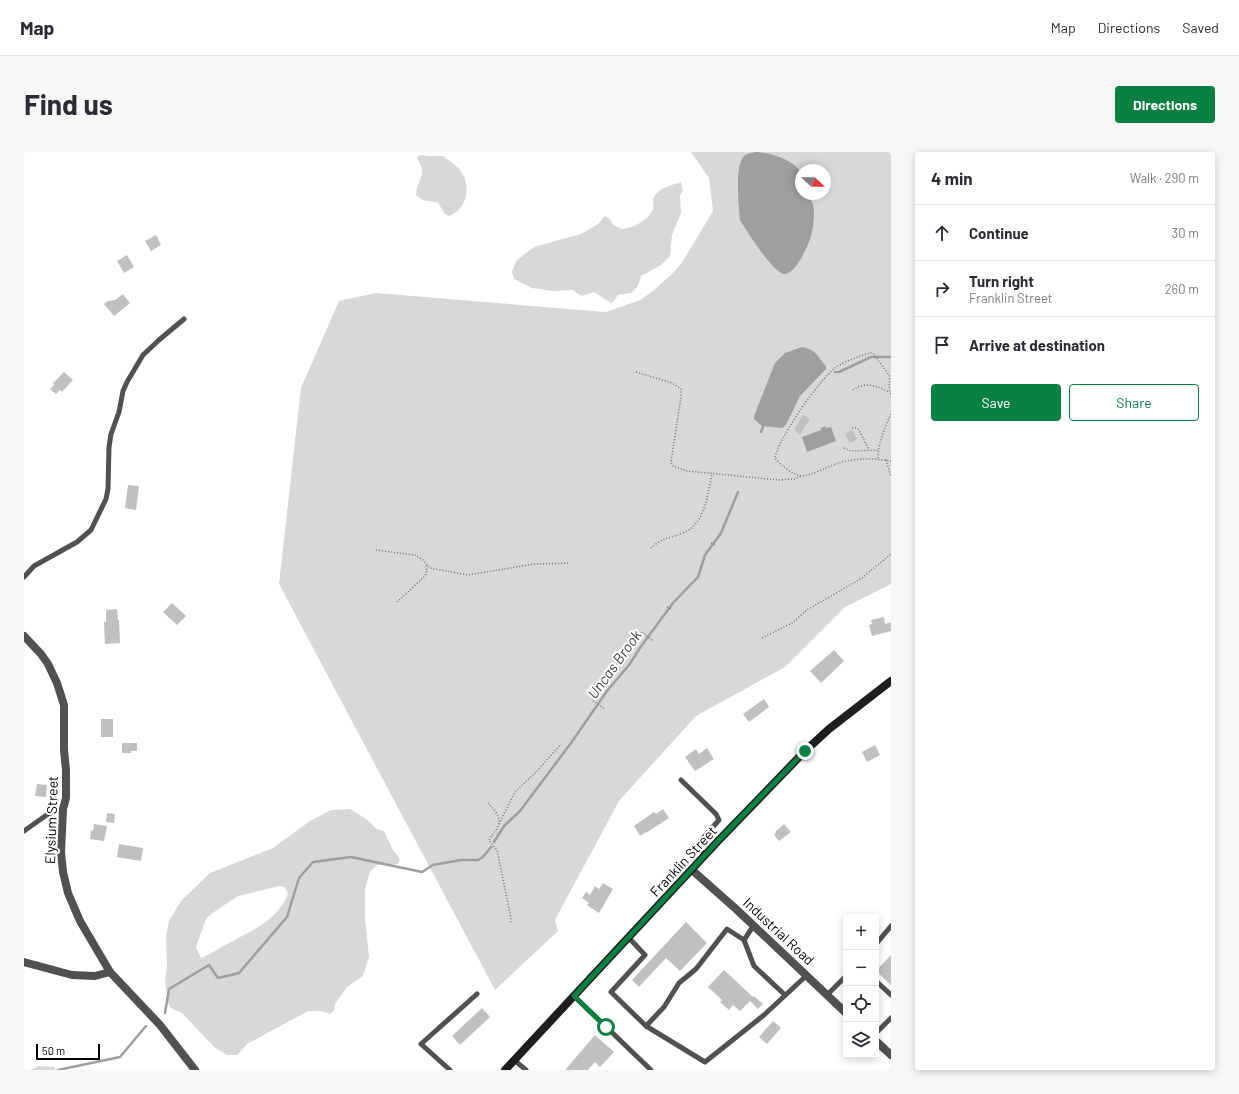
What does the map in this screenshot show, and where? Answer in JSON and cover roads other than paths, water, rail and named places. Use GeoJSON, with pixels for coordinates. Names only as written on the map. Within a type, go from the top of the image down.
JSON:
{"type":"FeatureCollection","features":[{"type":"Feature","properties":{"kind":"main road","name":"Franklin Street"},"geometry":{"type":"LineString","coordinates":[[505,1070],[805,751],[834,725],[891,680]]}},
{"type":"Feature","properties":{"kind":"street","name":"Elysium Street"},"geometry":{"type":"LineString","coordinates":[[24,636],[48,664],[57,683],[64,705],[66,798],[63,809],[61,852],[65,882],[80,921],[110,972],[160,1025],[195,1070]]}},
{"type":"Feature","properties":{"kind":"street","name":"Industrial Road"},"geometry":{"type":"LineString","coordinates":[[692,870],[754,925],[843,1010]]}},
{"type":"Feature","properties":{"kind":"street"},"geometry":{"type":"LineString","coordinates":[[24,962],[72,975],[95,976],[110,972]]}},
{"type":"Feature","properties":{"kind":"street"},"geometry":{"type":"LineString","coordinates":[[879,1044],[891,1055]]}},
{"type":"Feature","properties":{"kind":"lane"},"geometry":{"type":"LineString","coordinates":[[24,577],[34,566],[77,542],[91,530],[106,499],[109,478],[109,447],[126,382],[143,355],[184,319]]}},
{"type":"Feature","properties":{"kind":"lane"},"geometry":{"type":"LineString","coordinates":[[681,780],[716,814],[719,820],[697,844],[705,856]]}},
{"type":"Feature","properties":{"kind":"lane"},"geometry":{"type":"LineString","coordinates":[[24,831],[48,814],[63,809]]}},
{"type":"Feature","properties":{"kind":"lane"},"geometry":{"type":"LineString","coordinates":[[744,940],[754,925]]}},
{"type":"Feature","properties":{"kind":"lane"},"geometry":{"type":"LineString","coordinates":[[879,940],[891,926]]}},
{"type":"Feature","properties":{"kind":"lane"},"geometry":{"type":"LineString","coordinates":[[646,1026],[664,1007],[679,983],[696,970],[727,929],[744,940],[754,966],[785,995]]}},
{"type":"Feature","properties":{"kind":"lane"},"geometry":{"type":"LineString","coordinates":[[629,938],[645,955],[611,992],[646,1026],[705,1062],[764,1015],[806,976]]}},
{"type":"Feature","properties":{"kind":"lane"},"geometry":{"type":"LineString","coordinates":[[827,995],[843,979]]}},
{"type":"Feature","properties":{"kind":"lane"},"geometry":{"type":"LineString","coordinates":[[879,984],[891,995]]}},
{"type":"Feature","properties":{"kind":"lane"},"geometry":{"type":"LineString","coordinates":[[450,1070],[421,1044],[477,994]]}},
{"type":"Feature","properties":{"kind":"lane"},"geometry":{"type":"LineString","coordinates":[[574,996],[649,1069]]}},
{"type":"Feature","properties":{"kind":"lane"},"geometry":{"type":"LineString","coordinates":[[879,1030],[891,1018]]}},
{"type":"Feature","properties":{"kind":"lane"},"geometry":{"type":"LineString","coordinates":[[514,1060],[526,1070]]}},
{"type":"Feature","properties":{"kind":"waterway","name":"Uncas Brook"},"geometry":{"type":"LineString","coordinates":[[835,372],[839,372],[871,357],[891,357]]}},
{"type":"Feature","properties":{"kind":"waterway","name":"Uncas Brook"},"geometry":{"type":"LineString","coordinates":[[761,432],[764,424]]}},
{"type":"Feature","properties":{"kind":"waterway","name":"Uncas Brook"},"geometry":{"type":"LineString","coordinates":[[494,842],[504,826],[520,811],[571,743],[607,691],[629,665],[673,603],[698,577],[705,555],[721,533],[738,492]]}},
{"type":"Feature","properties":{"kind":"waterway","name":"Uncas Brook"},"geometry":{"type":"LineString","coordinates":[[165,1013],[169,989],[209,965],[218,978],[239,973],[287,917],[299,878],[313,862],[351,857],[422,872],[433,865],[461,860],[478,860],[483,857],[491,847]]}},
{"type":"Feature","properties":{"kind":"waterway","name":"Uncas Brook"},"geometry":{"type":"LineString","coordinates":[[58,1070],[120,1057],[146,1026]]}}]}
